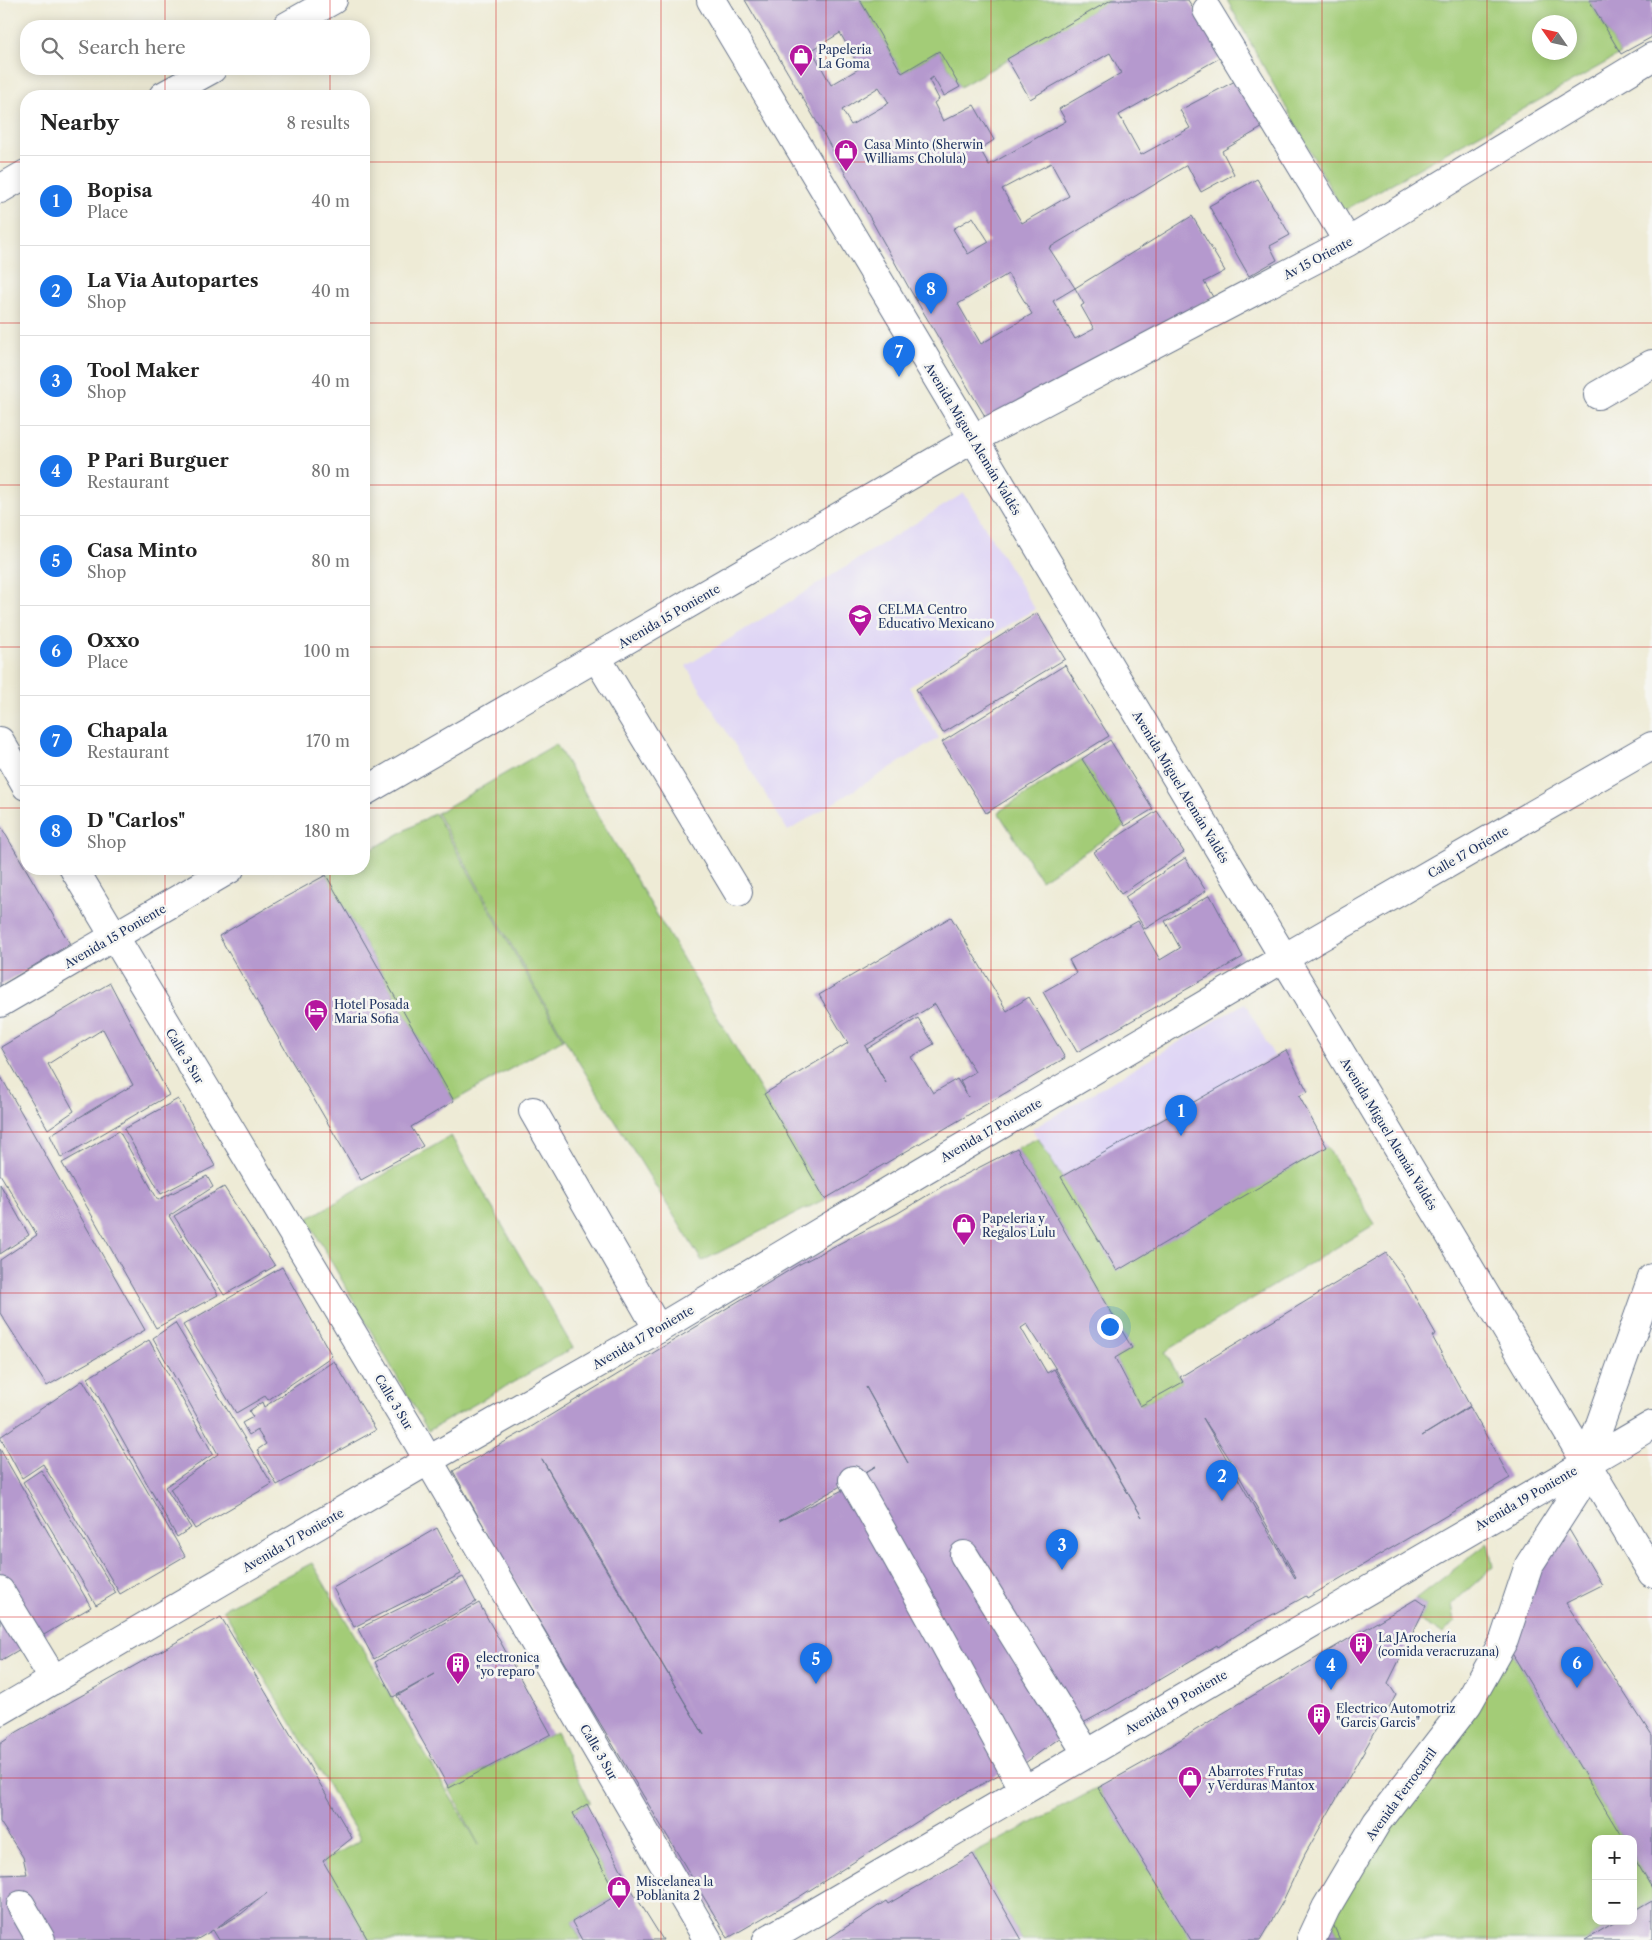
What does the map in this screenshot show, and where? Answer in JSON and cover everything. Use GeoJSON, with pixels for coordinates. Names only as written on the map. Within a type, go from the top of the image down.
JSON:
{"type":"FeatureCollection","features":[{"type":"Feature","properties":{"kind":"street"},"geometry":{"type":"LineString","coordinates":[[298,20],[333,0]]}},
{"type":"Feature","properties":{"kind":"street","name":"Avenida Miguel Alemán Valdés"},"geometry":{"type":"LineString","coordinates":[[711,0],[1585,1464],[1652,1573]]}},
{"type":"Feature","properties":{"kind":"street"},"geometry":{"type":"LineString","coordinates":[[1207,10],[1348,242]]}},
{"type":"Feature","properties":{"kind":"street","name":"Av 15 Oriente"},"geometry":{"type":"LineString","coordinates":[[973,439],[1348,242],[1652,57]]}},
{"type":"Feature","properties":{"kind":"street"},"geometry":{"type":"LineString","coordinates":[[174,90],[201,75]]}},
{"type":"Feature","properties":{"kind":"street"},"geometry":{"type":"LineString","coordinates":[[0,189],[20,177]]}},
{"type":"Feature","properties":{"kind":"street"},"geometry":{"type":"LineString","coordinates":[[1598,395],[1652,364]]}},
{"type":"Feature","properties":{"kind":"street","name":"Avenida 15 Poniente"},"geometry":{"type":"LineString","coordinates":[[370,789],[973,439]]}},
{"type":"Feature","properties":{"kind":"street"},"geometry":{"type":"LineString","coordinates":[[597,658],[738,892]]}},
{"type":"Feature","properties":{"kind":"street"},"geometry":{"type":"LineString","coordinates":[[0,741],[20,776]]}},
{"type":"Feature","properties":{"kind":"street","name":"Calle 17 Oriente"},"geometry":{"type":"LineString","coordinates":[[1284,958],[1652,746]]}},
{"type":"Feature","properties":{"kind":"street","name":"Calle 3 Sur"},"geometry":{"type":"LineString","coordinates":[[77,875],[429,1460],[708,1940]]}},
{"type":"Feature","properties":{"kind":"street","name":"Avenida 15 Poniente"},"geometry":{"type":"LineString","coordinates":[[0,1003],[220,875]]}},
{"type":"Feature","properties":{"kind":"street","name":"Avenida 17 Poniente"},"geometry":{"type":"LineString","coordinates":[[0,1711],[429,1460],[658,1329],[1284,958]]}},
{"type":"Feature","properties":{"kind":"street"},"geometry":{"type":"LineString","coordinates":[[533,1111],[658,1329]]}},
{"type":"Feature","properties":{"kind":"street","name":"Avenida Ferrocarril"},"geometry":{"type":"LineString","coordinates":[[1311,1940],[1326,1908],[1378,1822],[1468,1704],[1504,1640],[1529,1565],[1576,1492],[1652,1278]]}},
{"type":"Feature","properties":{"kind":"street","name":"Avenida 19 Poniente"},"geometry":{"type":"LineString","coordinates":[[767,1940],[1652,1425]]}},
{"type":"Feature","properties":{"kind":"street"},"geometry":{"type":"LineString","coordinates":[[853,1480],[922,1599],[964,1682],[1024,1790]]}},
{"type":"Feature","properties":{"kind":"street"},"geometry":{"type":"LineString","coordinates":[[964,1555],[1087,1754]]}},
{"type":"Feature","properties":{"kind":"street"},"geometry":{"type":"LineString","coordinates":[[0,1591],[54,1680]]}},
{"type":"Feature","properties":{"kind":"street"},"geometry":{"type":"LineString","coordinates":[[21,1905],[41,1940]]}},
{"type":"Feature","properties":{"kind":"shaded area","name":"CELMA Centro Educativo Mexicano"},"geometry":{"type":"Polygon","coordinates":[[[964,493],[1035,609],[909,687],[939,738],[788,831],[686,666],[964,493]]]}},
{"type":"Feature","properties":{"kind":"shaded area"},"geometry":{"type":"Polygon","coordinates":[[[1245,1003],[1274,1056],[1061,1177],[1032,1129],[1245,1003]]]}},
{"type":"Feature","properties":{"kind":"green space"},"geometry":{"type":"Polygon","coordinates":[[[860,0],[1111,0],[960,87],[939,51],[902,73],[860,0]]]}},
{"type":"Feature","properties":{"kind":"green space"},"geometry":{"type":"Polygon","coordinates":[[[1227,0],[1589,0],[1621,54],[1343,211],[1227,0]]]}},
{"type":"Feature","properties":{"kind":"green space"},"geometry":{"type":"Polygon","coordinates":[[[556,744],[825,1199],[702,1261],[565,1040],[437,813],[556,744]]]}},
{"type":"Feature","properties":{"kind":"green space"},"geometry":{"type":"Polygon","coordinates":[[[1082,759],[1125,826],[1041,880],[998,812],[1082,759]]]}},
{"type":"Feature","properties":{"kind":"green space"},"geometry":{"type":"Polygon","coordinates":[[[435,813],[563,1039],[454,1101],[326,875],[370,875],[370,851],[435,813]]]}},
{"type":"Feature","properties":{"kind":"green space"},"geometry":{"type":"Polygon","coordinates":[[[451,1136],[573,1348],[428,1431],[307,1219],[451,1136]]]}},
{"type":"Feature","properties":{"kind":"green space"},"geometry":{"type":"Polygon","coordinates":[[[1038,1138],[1117,1270],[1327,1147],[1375,1224],[1165,1352],[1182,1382],[1141,1405],[1115,1358],[1132,1348],[1017,1148],[1038,1138]]]}},
{"type":"Feature","properties":{"kind":"green space"},"geometry":{"type":"Polygon","coordinates":[[[1488,1543],[1493,1567],[1452,1604],[1455,1621],[1443,1634],[1419,1620],[1426,1606],[1416,1599],[1488,1543]]]}},
{"type":"Feature","properties":{"kind":"green space"},"geometry":{"type":"Polygon","coordinates":[[[312,1563],[479,1845],[449,1788],[556,1732],[590,1802],[573,1813],[617,1895],[572,1922],[581,1940],[368,1940],[323,1861],[361,1840],[223,1609],[312,1563]]]}},
{"type":"Feature","properties":{"kind":"green space"},"geometry":{"type":"Polygon","coordinates":[[[1504,1640],[1621,1835],[1592,1835],[1592,1925],[1610,1925],[1585,1940],[1340,1940],[1326,1908],[1504,1640]]]}},
{"type":"Feature","properties":{"kind":"green space"},"geometry":{"type":"Polygon","coordinates":[[[1098,1788],[1192,1940],[1022,1940],[973,1854],[1098,1788]]]}},
{"type":"Feature","properties":{"kind":"green space"},"geometry":{"type":"Polygon","coordinates":[[[1637,1863],[1652,1888],[1652,1901],[1637,1910],[1637,1863]]]}},
{"type":"Feature","properties":{"kind":"building"},"geometry":{"type":"Polygon","coordinates":[[[745,0],[860,0],[902,73],[939,51],[960,87],[944,96],[933,77],[929,80],[939,99],[934,103],[943,121],[974,105],[994,140],[980,149],[989,165],[1066,121],[1059,109],[1121,73],[1110,53],[1030,99],[1007,59],[1111,0],[1188,0],[1223,56],[1119,115],[1141,155],[1190,128],[1180,110],[1237,80],[1265,126],[1222,151],[1234,174],[1201,192],[1187,165],[1049,248],[1075,288],[1192,216],[1225,271],[1204,282],[1213,297],[1052,391],[989,423],[909,288],[818,124],[745,0]],[[840,33],[812,50],[831,85],[860,68],[840,33]],[[879,87],[842,110],[851,125],[889,103],[879,87]],[[1051,163],[1002,189],[1022,223],[1069,196],[1051,163]],[[973,217],[953,229],[968,254],[989,242],[973,217]],[[1008,274],[958,304],[981,344],[1032,314],[1008,274]],[[1075,288],[1053,301],[1075,339],[1094,329],[1081,306],[1084,304],[1075,288]]]}},
{"type":"Feature","properties":{"kind":"building"},"geometry":{"type":"Polygon","coordinates":[[[1589,0],[1652,0],[1652,37],[1621,54],[1589,0]]]}},
{"type":"Feature","properties":{"kind":"building"},"geometry":{"type":"Polygon","coordinates":[[[1257,179],[1290,235],[1270,246],[1277,260],[1249,276],[1209,206],[1257,179]]]}},
{"type":"Feature","properties":{"kind":"building"},"geometry":{"type":"Polygon","coordinates":[[[1037,613],[1065,659],[943,733],[916,689],[1037,613]]]}},
{"type":"Feature","properties":{"kind":"building"},"geometry":{"type":"Polygon","coordinates":[[[1065,665],[1109,736],[986,813],[942,742],[1065,665]]]}},
{"type":"Feature","properties":{"kind":"building"},"geometry":{"type":"Polygon","coordinates":[[[1110,740],[1153,809],[1125,826],[1082,759],[1110,740]]]}},
{"type":"Feature","properties":{"kind":"building"},"geometry":{"type":"Polygon","coordinates":[[[1157,811],[1184,852],[1121,894],[1094,852],[1157,811]]]}},
{"type":"Feature","properties":{"kind":"building"},"geometry":{"type":"Polygon","coordinates":[[[0,825],[20,859],[20,875],[29,875],[70,944],[0,986],[0,825]]]}},
{"type":"Feature","properties":{"kind":"building"},"geometry":{"type":"Polygon","coordinates":[[[1185,858],[1206,891],[1145,929],[1125,897],[1185,858]]]}},
{"type":"Feature","properties":{"kind":"building","name":"Hotel Posada Maria Sofia"},"geometry":{"type":"Polygon","coordinates":[[[326,875],[454,1101],[411,1127],[423,1146],[361,1180],[219,936],[326,875]]]}},
{"type":"Feature","properties":{"kind":"building"},"geometry":{"type":"Polygon","coordinates":[[[1210,895],[1243,957],[1077,1052],[1043,992],[1076,973],[1069,960],[1138,921],[1160,960],[1180,948],[1165,921],[1210,895]]]}},
{"type":"Feature","properties":{"kind":"building"},"geometry":{"type":"Polygon","coordinates":[[[951,917],[1007,1011],[1029,997],[1065,1058],[825,1199],[764,1094],[848,1043],[819,995],[951,917]],[[935,1004],[865,1046],[886,1083],[867,1049],[918,1018],[934,1044],[911,1057],[933,1093],[957,1079],[968,1097],[960,1081],[975,1072],[935,1004]]]}},
{"type":"Feature","properties":{"kind":"building"},"geometry":{"type":"Polygon","coordinates":[[[110,983],[169,1095],[61,1158],[50,1135],[133,1085],[103,1029],[48,1064],[74,1111],[48,1129],[1,1047],[110,983]]]}},
{"type":"Feature","properties":{"kind":"building"},"geometry":{"type":"Polygon","coordinates":[[[1286,1050],[1308,1092],[1299,1096],[1327,1147],[1117,1271],[1061,1177],[1286,1050]]]}},
{"type":"Feature","properties":{"kind":"building"},"geometry":{"type":"Polygon","coordinates":[[[0,1075],[145,1330],[47,1386],[0,1313],[0,1260],[37,1235],[0,1174],[0,1075]]]}},
{"type":"Feature","properties":{"kind":"building"},"geometry":{"type":"Polygon","coordinates":[[[178,1099],[215,1166],[161,1194],[124,1129],[178,1099]]]}},
{"type":"Feature","properties":{"kind":"building"},"geometry":{"type":"Polygon","coordinates":[[[119,1131],[158,1200],[207,1176],[213,1187],[169,1216],[218,1295],[156,1328],[62,1163],[119,1131]]]}},
{"type":"Feature","properties":{"kind":"building"},"geometry":{"type":"Polygon","coordinates":[[[1017,1148],[1132,1348],[1115,1358],[1140,1406],[1183,1382],[1180,1377],[1386,1253],[1403,1276],[1436,1334],[1432,1336],[1470,1406],[1422,1436],[1470,1407],[1510,1478],[1307,1598],[1306,1596],[1259,1621],[1218,1647],[1217,1645],[1072,1729],[1014,1771],[853,1480],[876,1466],[779,1521],[849,1487],[1009,1769],[937,1809],[799,1897],[728,1938],[497,1550],[453,1471],[526,1430],[798,1265],[898,1213],[943,1186],[1017,1148]],[[1027,1324],[1021,1328],[1047,1373],[1054,1369],[1142,1517],[1054,1366],[1027,1324]],[[1203,1418],[1295,1578],[1229,1458],[1203,1418]],[[542,1459],[570,1509],[704,1735],[542,1459]]]}},
{"type":"Feature","properties":{"kind":"building"},"geometry":{"type":"Polygon","coordinates":[[[0,1184],[29,1235],[0,1254],[0,1184]]]}},
{"type":"Feature","properties":{"kind":"building"},"geometry":{"type":"Polygon","coordinates":[[[224,1187],[275,1266],[224,1295],[174,1216],[224,1187]]]}},
{"type":"Feature","properties":{"kind":"building"},"geometry":{"type":"Polygon","coordinates":[[[282,1267],[332,1356],[268,1400],[265,1396],[236,1413],[183,1325],[282,1267]]]}},
{"type":"Feature","properties":{"kind":"building"},"geometry":{"type":"Polygon","coordinates":[[[175,1323],[272,1484],[195,1529],[170,1489],[218,1454],[153,1338],[175,1323]]]}},
{"type":"Feature","properties":{"kind":"building"},"geometry":{"type":"Polygon","coordinates":[[[149,1340],[213,1454],[165,1487],[191,1528],[177,1537],[88,1378],[149,1340]]]}},
{"type":"Feature","properties":{"kind":"building"},"geometry":{"type":"Polygon","coordinates":[[[334,1361],[376,1430],[277,1485],[257,1450],[266,1444],[257,1430],[249,1435],[242,1423],[253,1417],[249,1411],[262,1402],[264,1407],[334,1361]]]}},
{"type":"Feature","properties":{"kind":"building"},"geometry":{"type":"Polygon","coordinates":[[[83,1380],[185,1556],[120,1594],[43,1464],[22,1478],[0,1437],[83,1380]]]}},
{"type":"Feature","properties":{"kind":"building"},"geometry":{"type":"Polygon","coordinates":[[[0,1449],[91,1607],[0,1661],[0,1449]]]}},
{"type":"Feature","properties":{"kind":"building"},"geometry":{"type":"Polygon","coordinates":[[[41,1470],[116,1593],[96,1605],[23,1482],[41,1470]]]}},
{"type":"Feature","properties":{"kind":"building"},"geometry":{"type":"Polygon","coordinates":[[[1561,1516],[1602,1585],[1566,1603],[1652,1736],[1652,1888],[1637,1863],[1637,1835],[1621,1835],[1504,1640],[1561,1516]]]}},
{"type":"Feature","properties":{"kind":"building"},"geometry":{"type":"Polygon","coordinates":[[[437,1528],[461,1574],[354,1627],[333,1588],[437,1528]]]}},
{"type":"Feature","properties":{"kind":"building"},"geometry":{"type":"Polygon","coordinates":[[[463,1577],[476,1602],[374,1659],[358,1629],[463,1577]]]}},
{"type":"Feature","properties":{"kind":"building"},"geometry":{"type":"Polygon","coordinates":[[[1416,1599],[1426,1606],[1388,1683],[1396,1695],[1305,1854],[1282,1903],[1260,1940],[1191,1940],[1098,1788],[1143,1763],[1416,1599]]]}},
{"type":"Feature","properties":{"kind":"building"},"geometry":{"type":"Polygon","coordinates":[[[479,1603],[551,1734],[449,1788],[397,1696],[435,1674],[393,1697],[375,1662],[479,1603]]]}},
{"type":"Feature","properties":{"kind":"building"},"geometry":{"type":"Polygon","coordinates":[[[221,1617],[352,1838],[323,1861],[368,1940],[219,1940],[213,1930],[196,1940],[0,1940],[0,1875],[27,1874],[23,1857],[0,1822],[0,1744],[17,1732],[221,1617]],[[267,1893],[216,1928],[241,1914],[267,1893]]]}},
{"type":"Feature","properties":{"kind":"building","name":"Miscelanea la Poblanita 2"},"geometry":{"type":"Polygon","coordinates":[[[587,1804],[630,1887],[663,1940],[582,1940],[572,1922],[617,1895],[573,1813],[587,1804]]]}},
{"type":"Feature","properties":{"kind":"building"},"geometry":{"type":"Polygon","coordinates":[[[973,1854],[1022,1940],[826,1940],[886,1901],[888,1904],[973,1854]]]}},
{"type":"Feature","properties":{"kind":"building"},"geometry":{"type":"Polygon","coordinates":[[[1652,1901],[1652,1940],[1585,1940],[1610,1925],[1637,1925],[1637,1910],[1652,1901]]]}},
{"type":"Feature","properties":{"kind":"building"},"geometry":{"type":"Polygon","coordinates":[[[1326,1908],[1340,1940],[1311,1940],[1326,1908]]]}},
{"type":"Feature","properties":{"kind":"place","name":"Papeleria La Goma"},"geometry":{"type":"Point","coordinates":[801,77]}},
{"type":"Feature","properties":{"kind":"place","name":"Casa Minto (Sherwin Williams Cholula)"},"geometry":{"type":"Point","coordinates":[846,172]}},
{"type":"Feature","properties":{"kind":"place","name":"D \"Carlos\""},"geometry":{"type":"Point","coordinates":[931,314]}},
{"type":"Feature","properties":{"kind":"place","name":"Chapala"},"geometry":{"type":"Point","coordinates":[899,377]}},
{"type":"Feature","properties":{"kind":"place","name":"CELMA Centro Educativo Mexicano"},"geometry":{"type":"Point","coordinates":[860,637]}},
{"type":"Feature","properties":{"kind":"place","name":"Hotel Posada Maria Sofia"},"geometry":{"type":"Point","coordinates":[316,1032]}},
{"type":"Feature","properties":{"kind":"place","name":"Bopisa"},"geometry":{"type":"Point","coordinates":[1181,1136]}},
{"type":"Feature","properties":{"kind":"place","name":"Papeleria y Regalos Lulu"},"geometry":{"type":"Point","coordinates":[964,1246]}},
{"type":"Feature","properties":{"kind":"place","name":"La Via Autopartes"},"geometry":{"type":"Point","coordinates":[1222,1501]}},
{"type":"Feature","properties":{"kind":"place","name":"Tool Maker"},"geometry":{"type":"Point","coordinates":[1062,1570]}},
{"type":"Feature","properties":{"kind":"place","name":"La JArochería (comida veracruzana)"},"geometry":{"type":"Point","coordinates":[1361,1665]}},
{"type":"Feature","properties":{"kind":"place","name":"Casa Minto"},"geometry":{"type":"Point","coordinates":[816,1684]}},
{"type":"Feature","properties":{"kind":"place","name":"electronica \"yo reparo\""},"geometry":{"type":"Point","coordinates":[458,1685]}},
{"type":"Feature","properties":{"kind":"place","name":"Oxxo"},"geometry":{"type":"Point","coordinates":[1577,1688]}},
{"type":"Feature","properties":{"kind":"place","name":"P Pari Burguer"},"geometry":{"type":"Point","coordinates":[1331,1690]}},
{"type":"Feature","properties":{"kind":"place","name":"Electrico Automotriz \"Garcis Garcis\""},"geometry":{"type":"Point","coordinates":[1319,1736]}},
{"type":"Feature","properties":{"kind":"place","name":"Abarrotes Frutas y Verduras Mantox"},"geometry":{"type":"Point","coordinates":[1190,1799]}},
{"type":"Feature","properties":{"kind":"place","name":"Miscelanea la Poblanita 2"},"geometry":{"type":"Point","coordinates":[619,1909]}}]}
